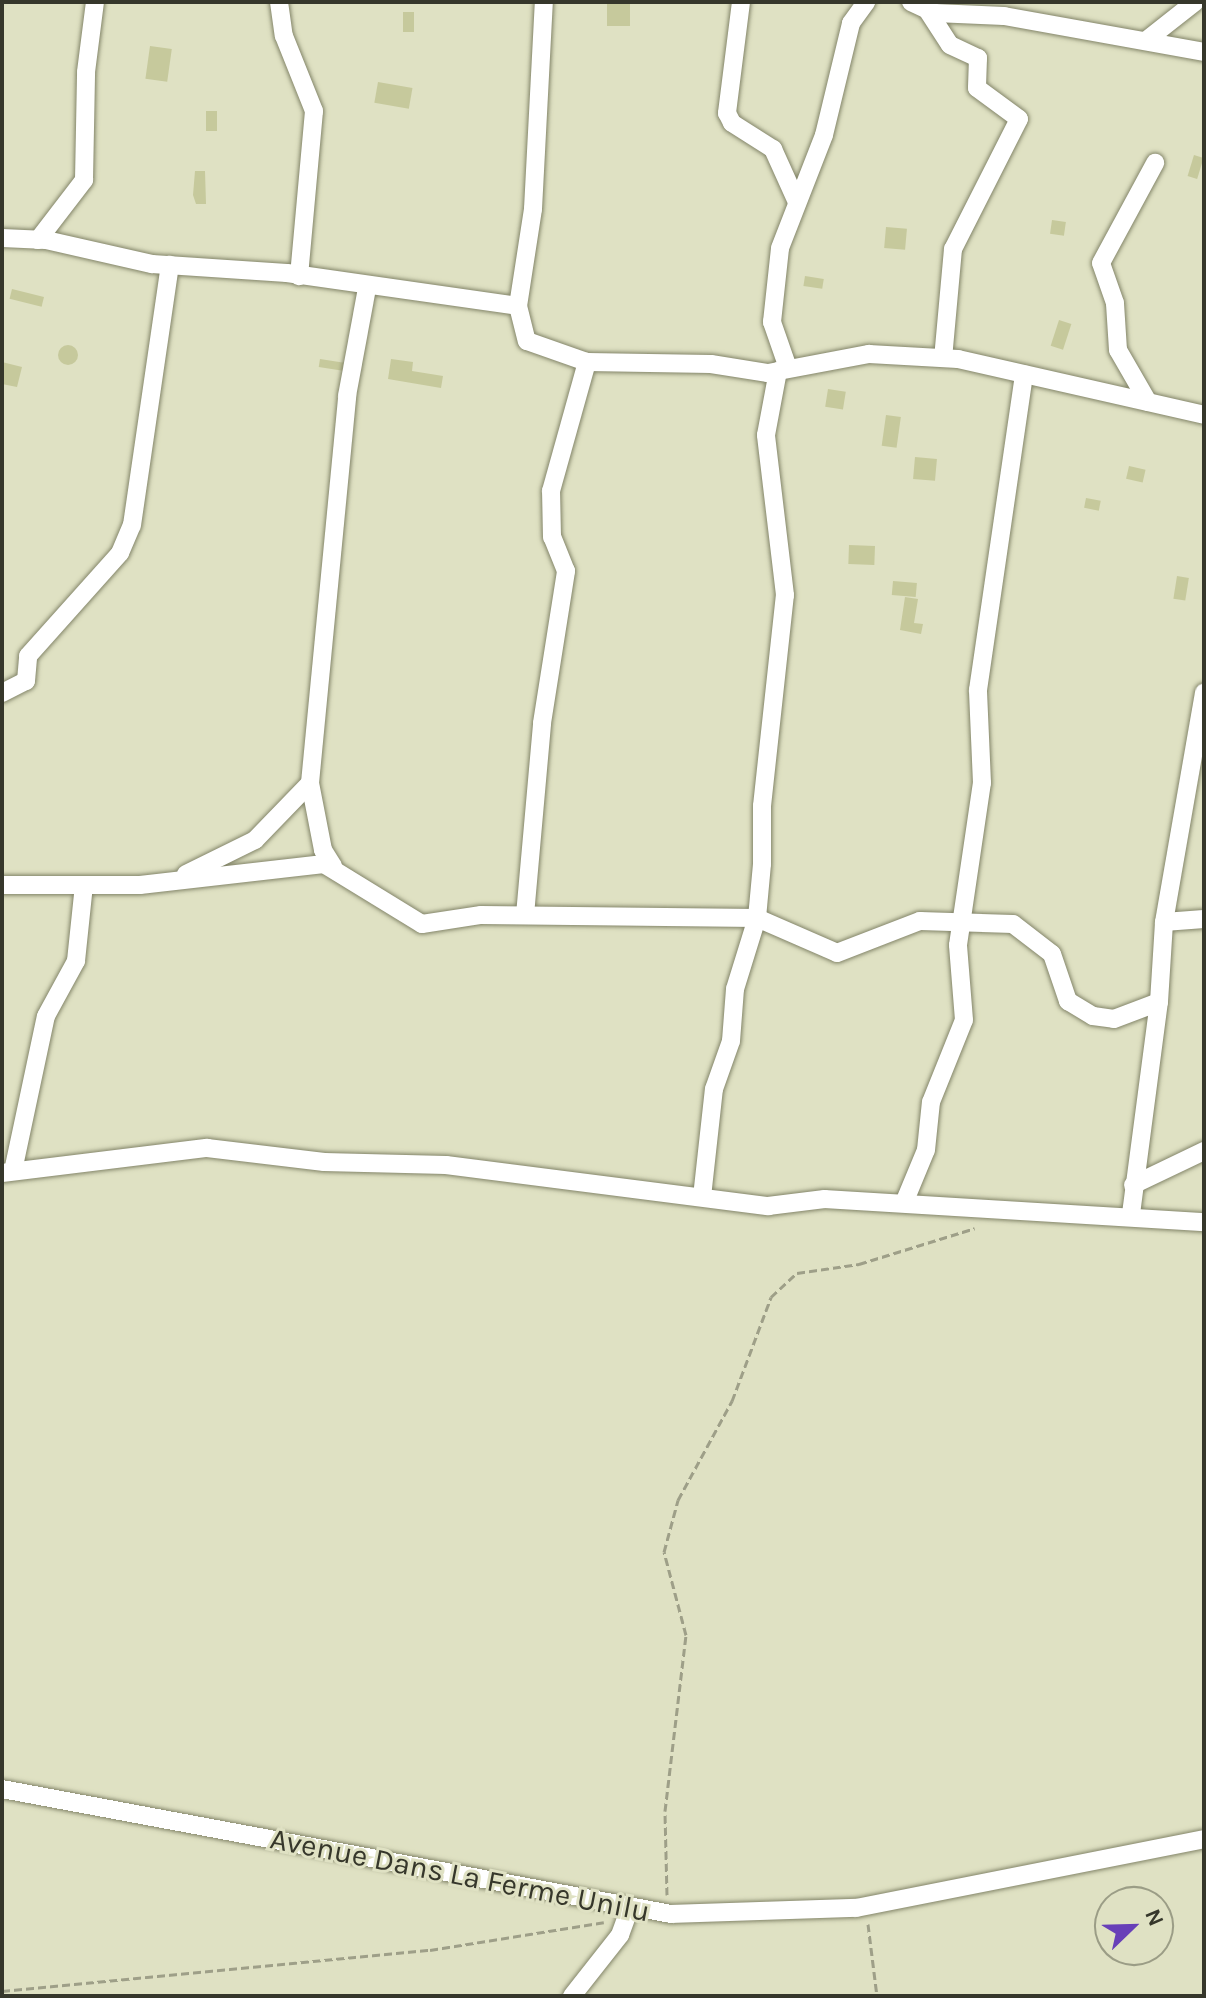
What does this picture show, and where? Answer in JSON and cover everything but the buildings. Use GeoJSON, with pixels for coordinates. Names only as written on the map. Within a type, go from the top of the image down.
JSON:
{"type":"FeatureCollection","features":[{"type":"Feature","properties":{"kind":"street"},"geometry":{"type":"LineString","coordinates":[[38,240],[84,180],[86,72],[95,2]]}},
{"type":"Feature","properties":{"kind":"street"},"geometry":{"type":"LineString","coordinates":[[279,2],[284,36],[314,111],[299,276]]}},
{"type":"Feature","properties":{"kind":"street"},"geometry":{"type":"LineString","coordinates":[[544,2],[533,209],[518,306],[527,341],[587,362],[783,370],[869,354],[943,358],[1204,415]]}},
{"type":"Feature","properties":{"kind":"street"},"geometry":{"type":"LineString","coordinates":[[741,2],[727,113],[732,123],[773,149],[796,200]]}},
{"type":"Feature","properties":{"kind":"street"},"geometry":{"type":"LineString","coordinates":[[702,1197],[714,1089],[731,1041],[735,989],[757,918],[762,806],[785,595],[766,435],[783,370],[773,304],[780,248],[796,200],[824,135],[851,23],[866,2]]}},
{"type":"Feature","properties":{"kind":"street"},"geometry":{"type":"LineString","coordinates":[[1148,39],[1195,2]]}},
{"type":"Feature","properties":{"kind":"street"},"geometry":{"type":"LineString","coordinates":[[920,6],[1148,39],[1204,52]]}},
{"type":"Feature","properties":{"kind":"street"},"geometry":{"type":"LineString","coordinates":[[920,6],[950,45],[978,58],[977,88],[1019,119],[953,249],[943,358]]}},
{"type":"Feature","properties":{"kind":"street"},"geometry":{"type":"LineString","coordinates":[[1148,402],[1118,350],[1115,303],[1101,263],[1155,163]]}},
{"type":"Feature","properties":{"kind":"street"},"geometry":{"type":"LineString","coordinates":[[2,238],[38,240],[170,265],[299,276],[367,288],[518,306]]}},
{"type":"Feature","properties":{"kind":"street"},"geometry":{"type":"LineString","coordinates":[[2,693],[26,681],[28,656],[120,553],[132,525],[170,265]]}},
{"type":"Feature","properties":{"kind":"street"},"geometry":{"type":"LineString","coordinates":[[367,288],[347,396],[310,783],[323,850],[333,866],[422,924],[525,915],[757,918],[837,953],[903,924],[1013,924],[1052,954],[1068,1001],[1093,1016],[1114,1019],[1159,1002]]}},
{"type":"Feature","properties":{"kind":"street"},"geometry":{"type":"LineString","coordinates":[[525,915],[542,723],[566,571],[552,537],[551,491],[587,362]]}},
{"type":"Feature","properties":{"kind":"street"},"geometry":{"type":"LineString","coordinates":[[904,1203],[926,1150],[931,1102],[964,1020],[958,961],[982,783],[978,690],[1024,374]]}},
{"type":"Feature","properties":{"kind":"street"},"geometry":{"type":"LineString","coordinates":[[1131,1214],[1159,1002],[1164,922],[1204,692]]}},
{"type":"Feature","properties":{"kind":"street"},"geometry":{"type":"LineString","coordinates":[[173,881],[255,840],[310,783]]}},
{"type":"Feature","properties":{"kind":"street"},"geometry":{"type":"LineString","coordinates":[[2,885],[173,881],[333,866]]}},
{"type":"Feature","properties":{"kind":"street"},"geometry":{"type":"LineString","coordinates":[[84,885],[76,961],[46,1016],[7,1172],[207,1148],[324,1162],[446,1165],[768,1206],[825,1199],[1131,1214],[1204,1222]]}},
{"type":"Feature","properties":{"kind":"street"},"geometry":{"type":"LineString","coordinates":[[1164,922],[1204,919]]}},
{"type":"Feature","properties":{"kind":"street"},"geometry":{"type":"LineString","coordinates":[[1133,1185],[1204,1151]]}},
{"type":"Feature","properties":{"kind":"street","name":"Avenue Dans La Ferme Unilu"},"geometry":{"type":"LineString","coordinates":[[2,1789],[624,1909],[671,1914],[866,1906],[1204,1839]]}},
{"type":"Feature","properties":{"kind":"street"},"geometry":{"type":"LineString","coordinates":[[572,1996],[605,1956],[624,1909]]}},
{"type":"Feature","properties":{"kind":"path"},"geometry":{"type":"LineString","coordinates":[[671,1914],[664,1874],[665,1811],[686,1635],[664,1552],[678,1500],[732,1401],[771,1297],[797,1273],[859,1264],[987,1224]]}},
{"type":"Feature","properties":{"kind":"path"},"geometry":{"type":"LineString","coordinates":[[866,1906],[877,1996]]}},
{"type":"Feature","properties":{"kind":"path"},"geometry":{"type":"LineString","coordinates":[[2,1991],[588,1929],[624,1909]]}}]}
